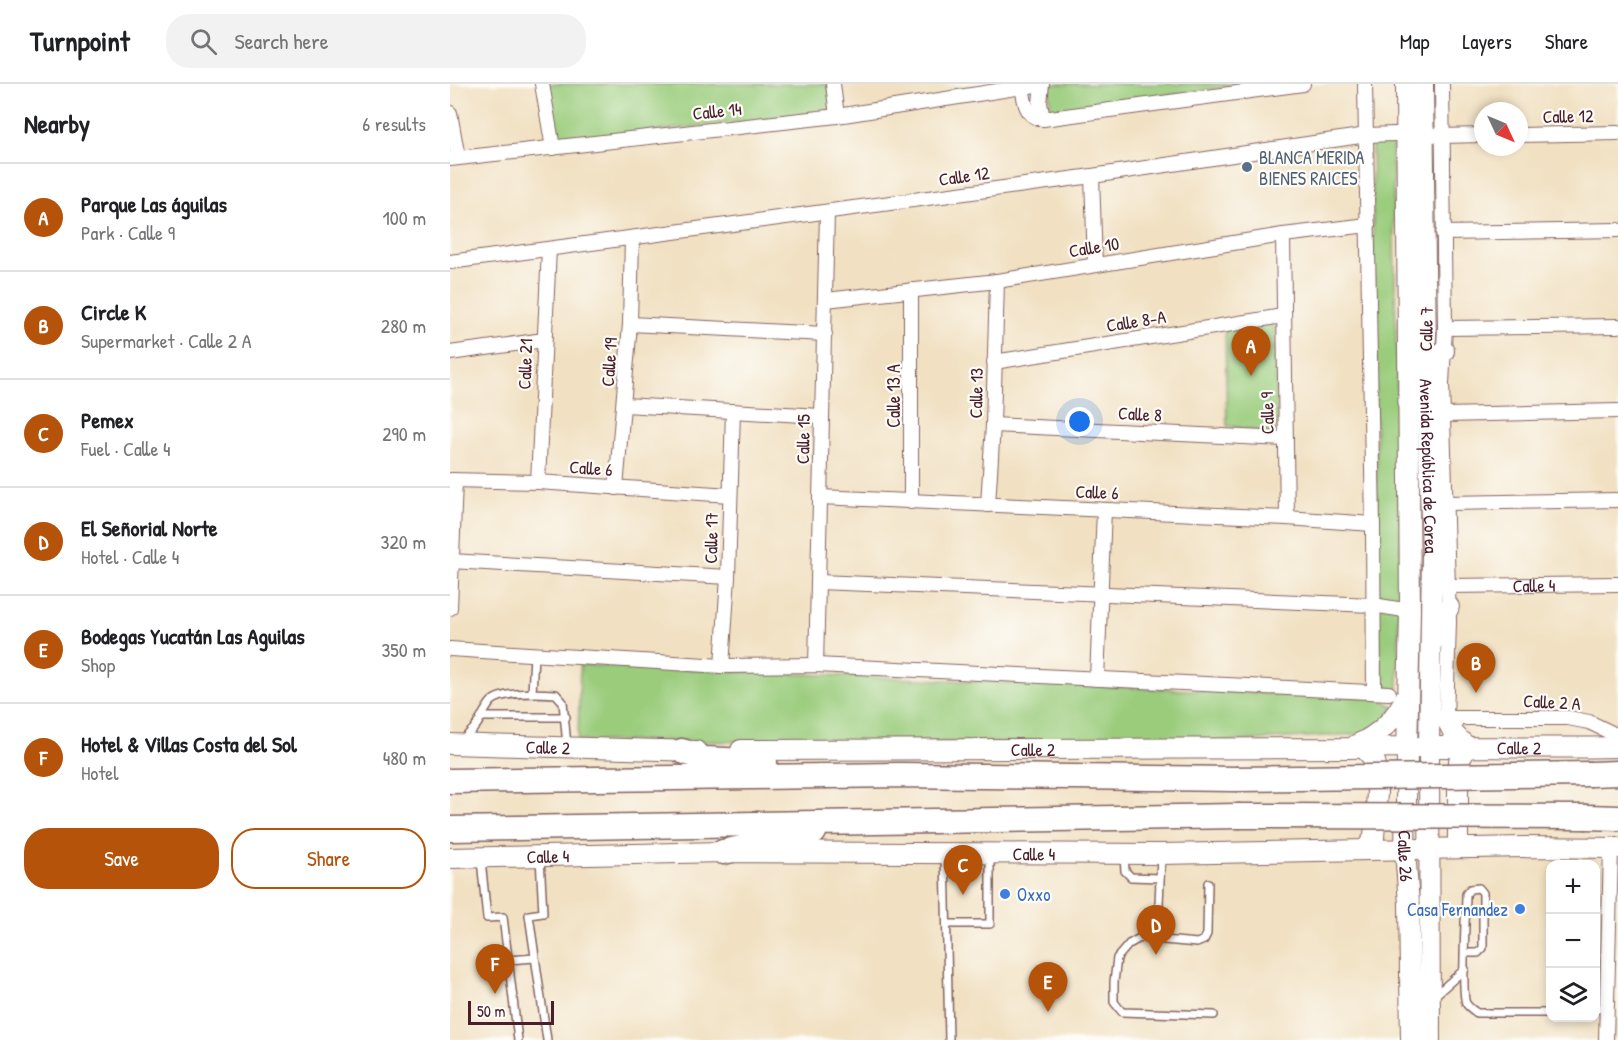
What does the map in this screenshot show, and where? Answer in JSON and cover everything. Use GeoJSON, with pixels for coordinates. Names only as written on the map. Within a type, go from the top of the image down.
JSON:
{"type":"FeatureCollection","features":[{"type":"Feature","properties":{"kind":"highway"},"geometry":{"type":"LineString","coordinates":[[682,751],[705,759],[832,766],[899,775]]}},
{"type":"Feature","properties":{"kind":"highway"},"geometry":{"type":"LineString","coordinates":[[450,781],[899,775],[1234,779],[1618,773]]}},
{"type":"Feature","properties":{"kind":"highway"},"geometry":{"type":"LineString","coordinates":[[450,829],[1238,816],[1618,818]]}},
{"type":"Feature","properties":{"kind":"highway"},"geometry":{"type":"LineString","coordinates":[[723,852],[867,821]]}},
{"type":"Feature","properties":{"kind":"main road","name":"Avenida República de Corea"},"geometry":{"type":"LineString","coordinates":[[1406,84],[1424,134],[1410,611],[1399,692],[1407,746]]}},
{"type":"Feature","properties":{"kind":"main road","name":"Avenida República de Corea"},"geometry":{"type":"LineString","coordinates":[[1423,84],[1431,528],[1429,850]]}},
{"type":"Feature","properties":{"kind":"main road"},"geometry":{"type":"LineString","coordinates":[[1427,375],[1444,351]]}},
{"type":"Feature","properties":{"kind":"main road"},"geometry":{"type":"LineString","coordinates":[[1431,528],[1447,551]]}},
{"type":"Feature","properties":{"kind":"main road"},"geometry":{"type":"LineString","coordinates":[[1430,646],[1449,607]]}},
{"type":"Feature","properties":{"kind":"main road"},"geometry":{"type":"LineString","coordinates":[[1365,850],[1374,838],[1376,765],[1374,759],[1356,748],[1381,731],[1401,709],[1399,692]]}},
{"type":"Feature","properties":{"kind":"main road"},"geometry":{"type":"LineString","coordinates":[[1446,718],[1454,734],[1467,747],[1459,761],[1458,840],[1463,849]]}},
{"type":"Feature","properties":{"kind":"main road","name":"Calle 2"},"geometry":{"type":"LineString","coordinates":[[455,744],[682,751],[1407,746],[1554,749],[1618,747]]}},
{"type":"Feature","properties":{"kind":"main road","name":"Calle 26"},"geometry":{"type":"LineString","coordinates":[[1407,746],[1405,850],[1409,904],[1411,1040]]}},
{"type":"Feature","properties":{"kind":"main road","name":"Calle 4"},"geometry":{"type":"LineString","coordinates":[[450,858],[723,852],[1161,854],[1615,848]]}},
{"type":"Feature","properties":{"kind":"main road","name":"Calle 26"},"geometry":{"type":"LineString","coordinates":[[1429,850],[1430,1040]]}},
{"type":"Feature","properties":{"kind":"street"},"geometry":{"type":"LineString","coordinates":[[542,84],[553,147]]}},
{"type":"Feature","properties":{"kind":"street"},"geometry":{"type":"LineString","coordinates":[[833,84],[837,116]]}},
{"type":"Feature","properties":{"kind":"street","name":"Calle 14"},"geometry":{"type":"LineString","coordinates":[[454,159],[837,116],[1042,84],[1040,103],[1043,119]]}},
{"type":"Feature","properties":{"kind":"street"},"geometry":{"type":"LineString","coordinates":[[1022,86],[1027,110],[1037,118],[1043,119],[1303,84]]}},
{"type":"Feature","properties":{"kind":"street"},"geometry":{"type":"LineString","coordinates":[[1365,84],[1374,692]]}},
{"type":"Feature","properties":{"kind":"street","name":"Calle 7"},"geometry":{"type":"LineString","coordinates":[[1442,84],[1424,134],[1443,233],[1445,328],[1443,384],[1449,607],[1446,718]]}},
{"type":"Feature","properties":{"kind":"street"},"geometry":{"type":"LineString","coordinates":[[450,113],[454,159]]}},
{"type":"Feature","properties":{"kind":"street","name":"Calle 12"},"geometry":{"type":"LineString","coordinates":[[1528,135],[1618,133]]}},
{"type":"Feature","properties":{"kind":"street","name":"Calle 12"},"geometry":{"type":"LineString","coordinates":[[450,262],[827,213],[1367,135],[1474,135]]}},
{"type":"Feature","properties":{"kind":"street"},"geometry":{"type":"LineString","coordinates":[[1092,176],[1095,265]]}},
{"type":"Feature","properties":{"kind":"street","name":"Calle 15"},"geometry":{"type":"LineString","coordinates":[[816,665],[827,213]]}},
{"type":"Feature","properties":{"kind":"street","name":"Calle 10"},"geometry":{"type":"LineString","coordinates":[[826,300],[997,280],[1283,235],[1368,225]]}},
{"type":"Feature","properties":{"kind":"street"},"geometry":{"type":"LineString","coordinates":[[1443,233],[1618,230]]}},
{"type":"Feature","properties":{"kind":"street","name":"Calle 9"},"geometry":{"type":"LineString","coordinates":[[1283,235],[1287,518]]}},
{"type":"Feature","properties":{"kind":"street","name":"Calle 19"},"geometry":{"type":"LineString","coordinates":[[616,488],[630,324],[632,238]]}},
{"type":"Feature","properties":{"kind":"street","name":"Calle 21"},"geometry":{"type":"LineString","coordinates":[[538,482],[549,249]]}},
{"type":"Feature","properties":{"kind":"street","name":"Calle 13"},"geometry":{"type":"LineString","coordinates":[[988,505],[997,280]]}},
{"type":"Feature","properties":{"kind":"street","name":"Calle 13 A"},"geometry":{"type":"LineString","coordinates":[[911,290],[911,502]]}},
{"type":"Feature","properties":{"kind":"street","name":"Calle 8-A"},"geometry":{"type":"LineString","coordinates":[[994,362],[1283,316]]}},
{"type":"Feature","properties":{"kind":"street"},"geometry":{"type":"LineString","coordinates":[[630,324],[825,334]]}},
{"type":"Feature","properties":{"kind":"street"},"geometry":{"type":"LineString","coordinates":[[1445,328],[1618,326]]}},
{"type":"Feature","properties":{"kind":"street"},"geometry":{"type":"LineString","coordinates":[[450,353],[544,340]]}},
{"type":"Feature","properties":{"kind":"street"},"geometry":{"type":"LineString","coordinates":[[624,405],[821,416]]}},
{"type":"Feature","properties":{"kind":"street","name":"Calle 17"},"geometry":{"type":"LineString","coordinates":[[722,666],[728,577],[733,411]]}},
{"type":"Feature","properties":{"kind":"street"},"geometry":{"type":"LineString","coordinates":[[1444,415],[1618,411]]}},
{"type":"Feature","properties":{"kind":"street","name":"Calle 8"},"geometry":{"type":"LineString","coordinates":[[993,425],[1286,439]]}},
{"type":"Feature","properties":{"kind":"street"},"geometry":{"type":"LineString","coordinates":[[450,608],[452,481]]}},
{"type":"Feature","properties":{"kind":"street","name":"Calle 6"},"geometry":{"type":"LineString","coordinates":[[452,481],[538,482],[730,495]]}},
{"type":"Feature","properties":{"kind":"street","name":"Calle 6"},"geometry":{"type":"LineString","coordinates":[[820,497],[1373,524]]}},
{"type":"Feature","properties":{"kind":"street"},"geometry":{"type":"LineString","coordinates":[[1447,503],[1618,500]]}},
{"type":"Feature","properties":{"kind":"street"},"geometry":{"type":"LineString","coordinates":[[1097,679],[1104,510]]}},
{"type":"Feature","properties":{"kind":"street"},"geometry":{"type":"LineString","coordinates":[[451,561],[728,577]]}},
{"type":"Feature","properties":{"kind":"street"},"geometry":{"type":"LineString","coordinates":[[819,582],[1373,605],[1410,611]]}},
{"type":"Feature","properties":{"kind":"street","name":"Calle 4"},"geometry":{"type":"LineString","coordinates":[[1448,586],[1618,584]]}},
{"type":"Feature","properties":{"kind":"street"},"geometry":{"type":"LineString","coordinates":[[450,649],[722,666],[816,665],[1399,692]]}},
{"type":"Feature","properties":{"kind":"street","name":"Calle 2 A"},"geometry":{"type":"LineString","coordinates":[[1446,718],[1568,718],[1589,722],[1618,736]]}},
{"type":"Feature","properties":{"kind":"street"},"geometry":{"type":"LineString","coordinates":[[1606,1040],[1601,1008],[1615,848]]}},
{"type":"Feature","properties":{"kind":"lane"},"geometry":{"type":"LineString","coordinates":[[532,693],[534,655]]}},
{"type":"Feature","properties":{"kind":"lane"},"geometry":{"type":"LineString","coordinates":[[455,744],[481,717],[492,701],[502,696],[532,693],[555,694],[561,698],[566,717],[567,747]]}},
{"type":"Feature","properties":{"kind":"lane"},"geometry":{"type":"LineString","coordinates":[[481,717],[566,717]]}},
{"type":"Feature","properties":{"kind":"lane"},"geometry":{"type":"LineString","coordinates":[[1124,853],[1125,872],[1131,877],[1160,878]]}},
{"type":"Feature","properties":{"kind":"lane"},"geometry":{"type":"LineString","coordinates":[[945,854],[949,1040]]}},
{"type":"Feature","properties":{"kind":"lane"},"geometry":{"type":"LineString","coordinates":[[948,924],[990,924],[990,854]]}},
{"type":"Feature","properties":{"kind":"lane"},"geometry":{"type":"LineString","coordinates":[[1161,854],[1158,928],[1160,937],[1164,940],[1197,943],[1204,940],[1207,934],[1208,884]]}},
{"type":"Feature","properties":{"kind":"lane"},"geometry":{"type":"LineString","coordinates":[[540,855],[543,913],[529,915],[547,1040]]}},
{"type":"Feature","properties":{"kind":"lane"},"geometry":{"type":"LineString","coordinates":[[481,857],[487,918],[503,917],[518,1040]]}},
{"type":"Feature","properties":{"kind":"lane"},"geometry":{"type":"LineString","coordinates":[[1465,954],[1478,953],[1483,948],[1483,893],[1479,888],[1470,889],[1466,894],[1465,954],[1466,1003],[1477,1012],[1546,1014]]}},
{"type":"Feature","properties":{"kind":"lane"},"geometry":{"type":"LineString","coordinates":[[1158,928],[1129,944],[1118,958],[1114,982],[1114,1002],[1122,1012],[1214,1015]]}},
{"type":"Feature","properties":{"kind":"lane"},"geometry":{"type":"LineString","coordinates":[[508,960],[535,958]]}},
{"type":"Feature","properties":{"kind":"lane"},"geometry":{"type":"LineString","coordinates":[[1431,999],[1465,969]]}},
{"type":"Feature","properties":{"kind":"green space"},"geometry":{"type":"Polygon","coordinates":[[[547,84],[829,84],[832,112],[558,142],[547,84]]]}},
{"type":"Feature","properties":{"kind":"green space"},"geometry":{"type":"Polygon","coordinates":[[[1050,84],[1250,84],[1050,112],[1050,84]]]}},
{"type":"Feature","properties":{"kind":"green space"},"geometry":{"type":"Polygon","coordinates":[[[1392,134],[1400,544],[1398,692],[1379,686],[1372,140],[1392,134]]]}},
{"type":"Feature","properties":{"kind":"green space"},"geometry":{"type":"Polygon","coordinates":[[[1274,321],[1278,434],[1227,426],[1225,327],[1274,321]]]}},
{"type":"Feature","properties":{"kind":"green space"},"geometry":{"type":"Polygon","coordinates":[[[580,665],[1380,698],[1394,707],[1376,733],[1198,743],[578,741],[580,665]]]}},
{"type":"Feature","properties":{"kind":"place","name":"BLANCA MERIDA BIENES RAICES"},"geometry":{"type":"Point","coordinates":[1247,167]}},
{"type":"Feature","properties":{"kind":"place","name":"Parque Las águilas"},"geometry":{"type":"Point","coordinates":[1251,376]}},
{"type":"Feature","properties":{"kind":"place","name":"Circle K"},"geometry":{"type":"Point","coordinates":[1476,693]}},
{"type":"Feature","properties":{"kind":"place","name":"Oxxo"},"geometry":{"type":"Point","coordinates":[1005,894]}},
{"type":"Feature","properties":{"kind":"place","name":"Pemex"},"geometry":{"type":"Point","coordinates":[963,895]}},
{"type":"Feature","properties":{"kind":"place","name":"Casa Fernandez"},"geometry":{"type":"Point","coordinates":[1520,909]}},
{"type":"Feature","properties":{"kind":"place","name":"El Señorial Norte"},"geometry":{"type":"Point","coordinates":[1156,955]}},
{"type":"Feature","properties":{"kind":"place","name":"Hotel & Villas Costa del Sol"},"geometry":{"type":"Point","coordinates":[495,994]}},
{"type":"Feature","properties":{"kind":"place","name":"Bodegas Yucatán Las Aguilas"},"geometry":{"type":"Point","coordinates":[1048,1012]}}]}
